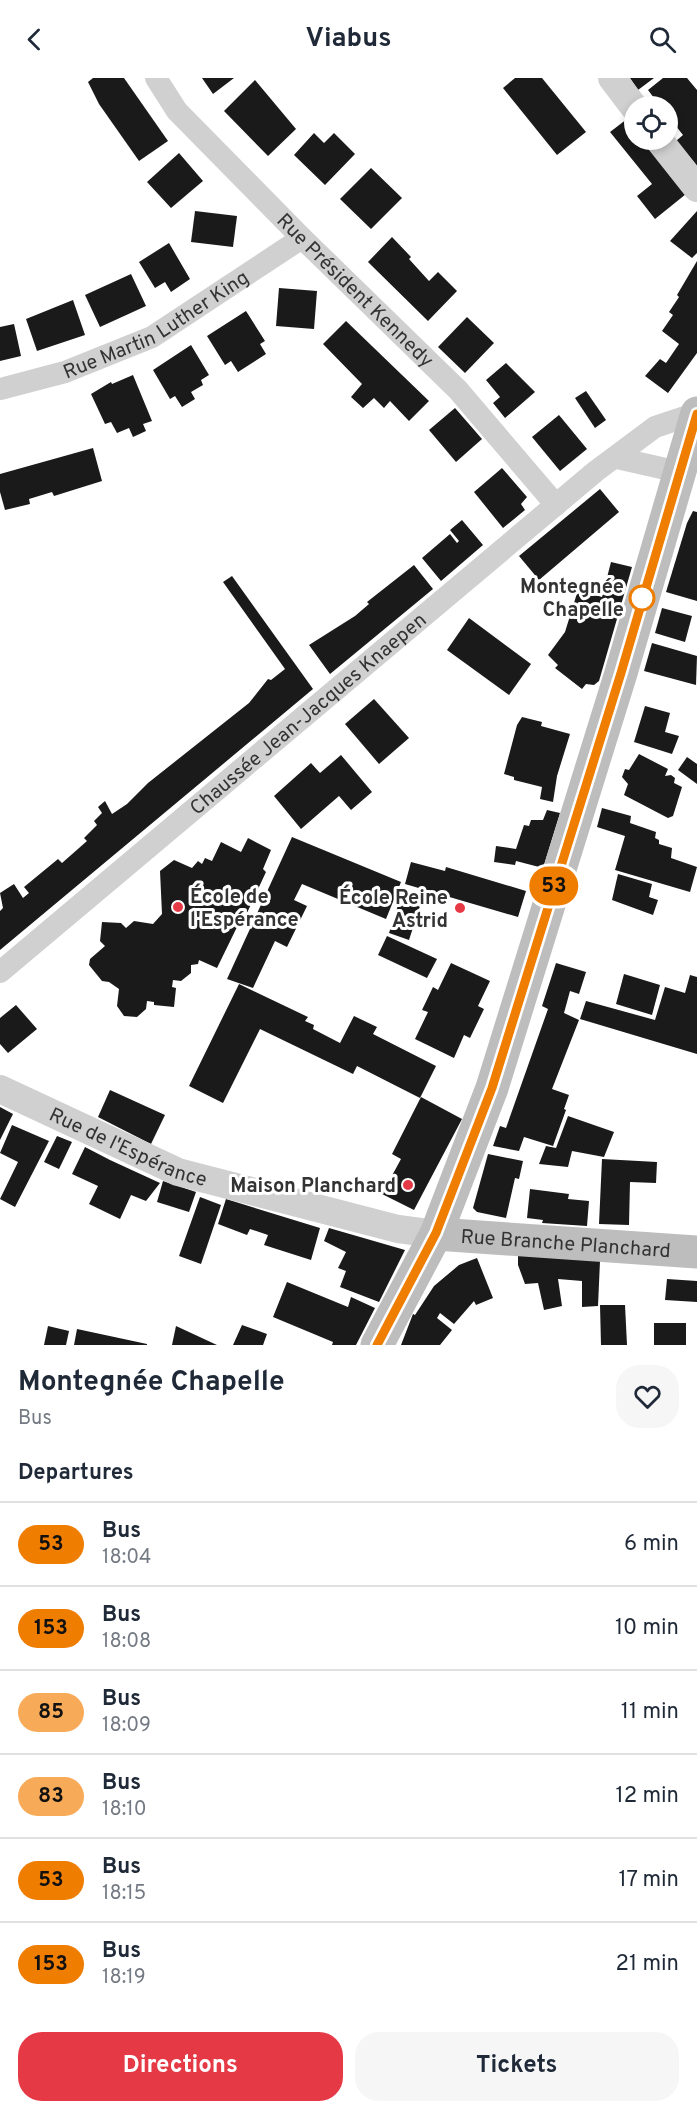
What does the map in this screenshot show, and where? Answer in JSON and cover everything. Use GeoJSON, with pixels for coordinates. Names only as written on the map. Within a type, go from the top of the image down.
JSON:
{"type":"FeatureCollection","features":[{"type":"Feature","properties":{"kind":"main road"},"geometry":{"type":"LineString","coordinates":[[377,1345],[436,1233],[492,1088],[621,673],[697,413]]}},
{"type":"Feature","properties":{"kind":"main road","name":"Rue Branche Planchard"},"geometry":{"type":"LineString","coordinates":[[436,1233],[697,1252]]}},
{"type":"Feature","properties":{"kind":"street","name":"Rue Président Kennedy"},"geometry":{"type":"LineString","coordinates":[[156,78],[177,111],[302,238],[458,390],[556,505]]}},
{"type":"Feature","properties":{"kind":"street"},"geometry":{"type":"LineString","coordinates":[[612,78],[626,96]]}},
{"type":"Feature","properties":{"kind":"street"},"geometry":{"type":"LineString","coordinates":[[667,150],[697,188]]}},
{"type":"Feature","properties":{"kind":"street","name":"Rue Martin Luther King"},"geometry":{"type":"LineString","coordinates":[[0,389],[65,372],[152,337],[302,238]]}},
{"type":"Feature","properties":{"kind":"street","name":"Chaussée Jean-Jacques Knaepen"},"geometry":{"type":"LineString","coordinates":[[0,972],[596,471],[617,458],[655,427],[697,413]]}},
{"type":"Feature","properties":{"kind":"street"},"geometry":{"type":"LineString","coordinates":[[617,458],[678,472]]}},
{"type":"Feature","properties":{"kind":"street","name":"Rue de l'Espérance"},"geometry":{"type":"LineString","coordinates":[[0,1089],[178,1172],[398,1229],[436,1233]]}},
{"type":"Feature","properties":{"kind":"building"},"geometry":{"type":"Polygon","coordinates":[[[93,78],[124,78],[168,141],[139,161],[99,104],[88,82],[93,78]]]}},
{"type":"Feature","properties":{"kind":"building"},"geometry":{"type":"Polygon","coordinates":[[[202,78],[234,78],[213,94],[202,78]]]}},
{"type":"Feature","properties":{"kind":"building"},"geometry":{"type":"Polygon","coordinates":[[[515,78],[542,78],[586,132],[557,155],[503,88],[515,78]]]}},
{"type":"Feature","properties":{"kind":"building"},"geometry":{"type":"Polygon","coordinates":[[[630,78],[654,78],[638,90],[630,78]]]}},
{"type":"Feature","properties":{"kind":"building"},"geometry":{"type":"Polygon","coordinates":[[[663,78],[687,78],[697,90],[697,166],[678,143],[678,139],[683,135],[678,129],[678,96],[652,96],[648,90],[663,78]]]}},
{"type":"Feature","properties":{"kind":"building"},"geometry":{"type":"Polygon","coordinates":[[[255,80],[296,129],[268,156],[224,111],[255,80]]]}},
{"type":"Feature","properties":{"kind":"building"},"geometry":{"type":"Polygon","coordinates":[[[624,121],[624,149],[610,132],[624,121]]]}},
{"type":"Feature","properties":{"kind":"building"},"geometry":{"type":"Polygon","coordinates":[[[314,133],[324,143],[334,133],[355,154],[325,185],[294,155],[314,133]]]}},
{"type":"Feature","properties":{"kind":"building"},"geometry":{"type":"Polygon","coordinates":[[[625,150],[651,150],[686,194],[655,219],[637,196],[652,184],[625,150]]]}},
{"type":"Feature","properties":{"kind":"building"},"geometry":{"type":"Polygon","coordinates":[[[179,153],[203,181],[171,208],[147,182],[179,153]]]}},
{"type":"Feature","properties":{"kind":"building"},"geometry":{"type":"Polygon","coordinates":[[[371,168],[402,198],[371,229],[340,199],[371,168]]]}},
{"type":"Feature","properties":{"kind":"building"},"geometry":{"type":"Polygon","coordinates":[[[195,211],[237,216],[233,247],[191,242],[195,211]]]}},
{"type":"Feature","properties":{"kind":"building"},"geometry":{"type":"Polygon","coordinates":[[[697,211],[697,253],[692,258],[670,241],[697,211]]]}},
{"type":"Feature","properties":{"kind":"building"},"geometry":{"type":"Polygon","coordinates":[[[392,237],[429,281],[438,272],[457,291],[428,321],[368,262],[392,237]]]}},
{"type":"Feature","properties":{"kind":"building"},"geometry":{"type":"Polygon","coordinates":[[[169,243],[190,279],[171,292],[165,282],[155,288],[139,262],[169,243]]]}},
{"type":"Feature","properties":{"kind":"building"},"geometry":{"type":"Polygon","coordinates":[[[697,261],[697,353],[668,393],[645,376],[660,359],[666,363],[679,344],[662,331],[673,315],[669,312],[679,297],[677,295],[697,261]]]}},
{"type":"Feature","properties":{"kind":"building"},"geometry":{"type":"Polygon","coordinates":[[[131,274],[146,306],[100,327],[85,295],[131,274]]]}},
{"type":"Feature","properties":{"kind":"building"},"geometry":{"type":"Polygon","coordinates":[[[279,288],[317,291],[314,329],[276,326],[279,288]]]}},
{"type":"Feature","properties":{"kind":"building"},"geometry":{"type":"Polygon","coordinates":[[[73,300],[85,335],[37,351],[26,319],[73,300]]]}},
{"type":"Feature","properties":{"kind":"building"},"geometry":{"type":"Polygon","coordinates":[[[246,311],[265,341],[260,344],[266,354],[238,372],[231,361],[225,365],[207,336],[246,311]]]}},
{"type":"Feature","properties":{"kind":"building"},"geometry":{"type":"Polygon","coordinates":[[[467,317],[494,343],[465,373],[438,347],[467,317]]]}},
{"type":"Feature","properties":{"kind":"building"},"geometry":{"type":"Polygon","coordinates":[[[346,321],[429,401],[409,421],[390,401],[384,408],[374,398],[363,408],[351,397],[362,384],[323,344],[346,321]]]}},
{"type":"Feature","properties":{"kind":"building"},"geometry":{"type":"Polygon","coordinates":[[[14,324],[21,356],[0,361],[0,327],[14,324]]]}},
{"type":"Feature","properties":{"kind":"building"},"geometry":{"type":"Polygon","coordinates":[[[191,345],[209,375],[201,380],[203,385],[191,392],[195,399],[182,407],[175,396],[170,399],[153,370],[191,345]]]}},
{"type":"Feature","properties":{"kind":"building"},"geometry":{"type":"Polygon","coordinates":[[[506,363],[535,392],[505,418],[493,403],[500,397],[486,380],[506,363]]]}},
{"type":"Feature","properties":{"kind":"building"},"geometry":{"type":"Polygon","coordinates":[[[133,375],[152,421],[143,424],[146,431],[133,437],[129,428],[117,433],[111,422],[105,424],[91,394],[111,382],[112,384],[133,375]]]}},
{"type":"Feature","properties":{"kind":"building"},"geometry":{"type":"Polygon","coordinates":[[[586,391],[606,420],[595,428],[575,398],[586,391]]]}},
{"type":"Feature","properties":{"kind":"building"},"geometry":{"type":"Polygon","coordinates":[[[455,408],[482,439],[456,462],[429,430],[455,408]]]}},
{"type":"Feature","properties":{"kind":"building"},"geometry":{"type":"Polygon","coordinates":[[[559,415],[587,449],[560,471],[532,437],[559,415]]]}},
{"type":"Feature","properties":{"kind":"building"},"geometry":{"type":"Polygon","coordinates":[[[93,448],[102,481],[54,496],[52,492],[29,499],[30,504],[5,510],[0,492],[0,474],[93,448]]]}},
{"type":"Feature","properties":{"kind":"building"},"geometry":{"type":"Polygon","coordinates":[[[502,468],[527,497],[521,504],[525,510],[503,528],[474,492],[502,468]]]}},
{"type":"Feature","properties":{"kind":"building"},"geometry":{"type":"Polygon","coordinates":[[[600,489],[619,512],[539,580],[519,556],[600,489]]]}},
{"type":"Feature","properties":{"kind":"building"},"geometry":{"type":"Polygon","coordinates":[[[693,511],[697,512],[697,601],[666,592],[687,523],[693,511]]]}},
{"type":"Feature","properties":{"kind":"building"},"geometry":{"type":"Polygon","coordinates":[[[462,520],[483,545],[441,581],[422,558],[450,534],[457,543],[459,541],[450,530],[462,520]]]}},
{"type":"Feature","properties":{"kind":"building"},"geometry":{"type":"Polygon","coordinates":[[[611,562],[632,567],[599,681],[594,685],[586,684],[582,689],[555,668],[558,665],[548,655],[565,632],[578,590],[602,597],[611,562]]]}},
{"type":"Feature","properties":{"kind":"building"},"geometry":{"type":"Polygon","coordinates":[[[414,565],[433,589],[330,674],[309,645],[355,616],[369,604],[367,602],[414,565]]]}},
{"type":"Feature","properties":{"kind":"building"},"geometry":{"type":"Polygon","coordinates":[[[232,576],[313,689],[0,950],[0,911],[3,908],[0,893],[14,884],[23,898],[29,893],[24,887],[58,859],[62,863],[87,841],[84,838],[97,825],[94,821],[102,813],[98,807],[105,801],[112,814],[127,804],[148,783],[249,703],[268,679],[271,680],[285,669],[223,582],[232,576]]]}},
{"type":"Feature","properties":{"kind":"building"},"geometry":{"type":"Polygon","coordinates":[[[662,608],[692,616],[685,642],[655,633],[662,608]]]}},
{"type":"Feature","properties":{"kind":"building"},"geometry":{"type":"Polygon","coordinates":[[[469,618],[531,664],[509,695],[447,650],[469,618]]]}},
{"type":"Feature","properties":{"kind":"building"},"geometry":{"type":"Polygon","coordinates":[[[652,643],[697,656],[696,685],[644,671],[652,643]]]}},
{"type":"Feature","properties":{"kind":"building"},"geometry":{"type":"Polygon","coordinates":[[[374,699],[409,738],[379,764],[345,724],[374,699]]]}},
{"type":"Feature","properties":{"kind":"building"},"geometry":{"type":"Polygon","coordinates":[[[645,706],[670,713],[665,732],[679,736],[672,754],[634,742],[645,706]]]}},
{"type":"Feature","properties":{"kind":"building"},"geometry":{"type":"Polygon","coordinates":[[[522,717],[542,722],[541,726],[570,734],[557,776],[553,802],[540,799],[542,787],[514,780],[514,777],[504,774],[517,725],[522,717]]]}},
{"type":"Feature","properties":{"kind":"building"},"geometry":{"type":"Polygon","coordinates":[[[639,754],[668,769],[665,776],[671,775],[675,778],[674,783],[682,787],[673,816],[668,818],[624,795],[628,784],[622,777],[625,769],[629,770],[639,754]]]}},
{"type":"Feature","properties":{"kind":"building"},"geometry":{"type":"Polygon","coordinates":[[[341,755],[372,792],[351,810],[339,796],[301,829],[274,796],[311,763],[320,773],[341,755]]]}},
{"type":"Feature","properties":{"kind":"building"},"geometry":{"type":"Polygon","coordinates":[[[687,757],[697,764],[697,784],[678,770],[687,757]]]}},
{"type":"Feature","properties":{"kind":"building"},"geometry":{"type":"Polygon","coordinates":[[[602,808],[631,816],[630,823],[656,832],[655,838],[659,840],[659,844],[672,848],[671,858],[697,867],[690,892],[615,870],[625,836],[597,827],[602,808]]]}},
{"type":"Feature","properties":{"kind":"building"},"geometry":{"type":"Polygon","coordinates":[[[547,810],[560,813],[543,868],[516,861],[515,865],[494,862],[496,846],[516,849],[524,825],[529,826],[531,820],[543,820],[547,810]]]}},
{"type":"Feature","properties":{"kind":"building"},"geometry":{"type":"Polygon","coordinates":[[[292,837],[401,882],[386,919],[302,884],[294,900],[307,906],[287,947],[275,941],[253,988],[227,979],[292,837]]]}},
{"type":"Feature","properties":{"kind":"building"},"geometry":{"type":"Polygon","coordinates":[[[248,838],[271,850],[263,869],[266,872],[240,928],[237,927],[217,968],[199,960],[198,964],[191,965],[191,973],[181,981],[173,980],[172,987],[176,988],[174,1007],[154,1005],[154,1002],[147,1001],[146,1009],[137,1017],[124,1016],[117,1006],[119,989],[109,982],[102,981],[89,965],[90,959],[105,946],[100,941],[102,922],[121,923],[126,928],[134,921],[153,924],[162,914],[160,871],[174,860],[192,868],[198,861],[202,864],[205,858],[212,861],[221,842],[241,852],[248,838]]]}},
{"type":"Feature","properties":{"kind":"building"},"geometry":{"type":"Polygon","coordinates":[[[411,862],[445,871],[446,867],[526,891],[518,917],[405,884],[411,862]]]}},
{"type":"Feature","properties":{"kind":"building"},"geometry":{"type":"Polygon","coordinates":[[[618,874],[652,884],[649,897],[658,900],[653,915],[612,900],[618,874]]]}},
{"type":"Feature","properties":{"kind":"building"},"geometry":{"type":"Polygon","coordinates":[[[402,893],[422,900],[409,940],[389,933],[402,893]]]}},
{"type":"Feature","properties":{"kind":"building"},"geometry":{"type":"Polygon","coordinates":[[[387,936],[437,959],[427,978],[378,955],[387,936]]]}},
{"type":"Feature","properties":{"kind":"building"},"geometry":{"type":"Polygon","coordinates":[[[451,963],[490,981],[478,1006],[484,1009],[470,1038],[464,1035],[454,1058],[415,1039],[428,1012],[422,1010],[433,987],[438,990],[451,963]]]}},
{"type":"Feature","properties":{"kind":"building"},"geometry":{"type":"Polygon","coordinates":[[[556,963],[586,972],[579,994],[570,991],[564,1013],[579,1020],[552,1089],[569,1095],[564,1109],[566,1110],[553,1146],[524,1137],[519,1151],[493,1146],[500,1126],[506,1128],[548,1009],[542,1006],[556,963]]]}},
{"type":"Feature","properties":{"kind":"building"},"geometry":{"type":"Polygon","coordinates":[[[624,974],[660,985],[652,1015],[616,1004],[624,974]]]}},
{"type":"Feature","properties":{"kind":"building"},"geometry":{"type":"Polygon","coordinates":[[[690,975],[697,977],[697,1054],[580,1019],[586,1001],[655,1020],[665,987],[685,993],[690,975]]]}},
{"type":"Feature","properties":{"kind":"building"},"geometry":{"type":"Polygon","coordinates":[[[239,984],[308,1017],[305,1021],[314,1025],[313,1029],[340,1043],[354,1016],[377,1027],[373,1034],[436,1066],[420,1098],[357,1066],[353,1074],[260,1029],[223,1103],[189,1086],[239,984]]]}},
{"type":"Feature","properties":{"kind":"building"},"geometry":{"type":"Polygon","coordinates":[[[16,1005],[37,1029],[8,1053],[0,1044],[0,1018],[16,1005]]]}},
{"type":"Feature","properties":{"kind":"building"},"geometry":{"type":"Polygon","coordinates":[[[110,1090],[165,1115],[151,1144],[98,1117],[110,1090]]]}},
{"type":"Feature","properties":{"kind":"building"},"geometry":{"type":"Polygon","coordinates":[[[421,1097],[462,1119],[414,1210],[382,1194],[401,1159],[392,1154],[421,1097]]]}},
{"type":"Feature","properties":{"kind":"building"},"geometry":{"type":"Polygon","coordinates":[[[0,1107],[13,1114],[0,1140],[0,1107]]]}},
{"type":"Feature","properties":{"kind":"building"},"geometry":{"type":"Polygon","coordinates":[[[568,1116],[614,1132],[604,1157],[572,1151],[568,1167],[539,1164],[546,1146],[556,1148],[568,1116]]]}},
{"type":"Feature","properties":{"kind":"building"},"geometry":{"type":"Polygon","coordinates":[[[12,1125],[49,1141],[15,1207],[0,1199],[18,1162],[0,1153],[12,1125]]]}},
{"type":"Feature","properties":{"kind":"building"},"geometry":{"type":"Polygon","coordinates":[[[57,1136],[72,1142],[59,1169],[44,1162],[57,1136]]]}},
{"type":"Feature","properties":{"kind":"building"},"geometry":{"type":"Polygon","coordinates":[[[85,1147],[160,1183],[146,1201],[131,1195],[120,1219],[89,1204],[98,1186],[72,1174],[85,1147]]]}},
{"type":"Feature","properties":{"kind":"building"},"geometry":{"type":"Polygon","coordinates":[[[488,1154],[523,1161],[519,1179],[515,1178],[506,1218],[477,1212],[473,1208],[488,1154]]]}},
{"type":"Feature","properties":{"kind":"building"},"geometry":{"type":"Polygon","coordinates":[[[602,1159],[657,1162],[656,1183],[630,1182],[629,1225],[599,1224],[602,1159]]]}},
{"type":"Feature","properties":{"kind":"building"},"geometry":{"type":"Polygon","coordinates":[[[163,1181],[196,1192],[189,1212],[157,1202],[163,1181]]]}},
{"type":"Feature","properties":{"kind":"building"},"geometry":{"type":"Polygon","coordinates":[[[530,1189],[569,1194],[568,1199],[589,1201],[587,1226],[542,1223],[543,1220],[527,1218],[530,1189]]]}},
{"type":"Feature","properties":{"kind":"building"},"geometry":{"type":"Polygon","coordinates":[[[200,1197],[221,1205],[201,1264],[179,1256],[200,1197]]]}},
{"type":"Feature","properties":{"kind":"building"},"geometry":{"type":"Polygon","coordinates":[[[226,1199],[320,1228],[311,1260],[264,1245],[268,1235],[250,1229],[247,1235],[218,1224],[226,1199]]]}},
{"type":"Feature","properties":{"kind":"building"},"geometry":{"type":"Polygon","coordinates":[[[329,1228],[405,1250],[379,1302],[340,1287],[346,1271],[338,1268],[346,1252],[324,1241],[329,1228]]]}},
{"type":"Feature","properties":{"kind":"building"},"geometry":{"type":"Polygon","coordinates":[[[518,1254],[600,1261],[598,1306],[582,1307],[582,1281],[558,1279],[562,1306],[544,1310],[538,1283],[525,1284],[518,1265],[518,1254]]]}},
{"type":"Feature","properties":{"kind":"building"},"geometry":{"type":"Polygon","coordinates":[[[477,1258],[493,1298],[476,1305],[474,1301],[454,1324],[440,1313],[437,1318],[452,1330],[440,1345],[401,1345],[413,1314],[415,1315],[434,1286],[459,1265],[477,1258]]]}},
{"type":"Feature","properties":{"kind":"building"},"geometry":{"type":"Polygon","coordinates":[[[667,1279],[697,1281],[697,1302],[665,1300],[667,1279]]]}},
{"type":"Feature","properties":{"kind":"building"},"geometry":{"type":"Polygon","coordinates":[[[287,1282],[348,1307],[351,1297],[375,1308],[356,1345],[332,1345],[333,1342],[273,1317],[287,1282]]]}},
{"type":"Feature","properties":{"kind":"building"},"geometry":{"type":"Polygon","coordinates":[[[600,1305],[625,1305],[627,1345],[601,1345],[600,1305]]]}},
{"type":"Feature","properties":{"kind":"building"},"geometry":{"type":"Polygon","coordinates":[[[654,1323],[686,1323],[686,1345],[654,1345],[654,1323]]]}},
{"type":"Feature","properties":{"kind":"building"},"geometry":{"type":"Polygon","coordinates":[[[242,1325],[267,1334],[263,1345],[233,1345],[242,1325]]]}},
{"type":"Feature","properties":{"kind":"building"},"geometry":{"type":"Polygon","coordinates":[[[48,1326],[69,1331],[66,1345],[44,1345],[48,1326]]]}},
{"type":"Feature","properties":{"kind":"building"},"geometry":{"type":"Polygon","coordinates":[[[176,1326],[217,1345],[172,1345],[176,1326]]]}},
{"type":"Feature","properties":{"kind":"building"},"geometry":{"type":"Polygon","coordinates":[[[77,1329],[147,1344],[147,1345],[74,1345],[77,1329]]]}},
{"type":"Feature","properties":{"kind":"bus line","name":"53"},"geometry":{"type":"LineString","coordinates":[[377,1345],[436,1233],[453,1194],[492,1088],[621,673],[697,414]]}},
{"type":"Feature","properties":{"kind":"place","name":"Montegnée Chapelle"},"geometry":{"type":"Point","coordinates":[642,598]}},
{"type":"Feature","properties":{"kind":"place","name":"École de l'Espérance"},"geometry":{"type":"Point","coordinates":[178,907]}},
{"type":"Feature","properties":{"kind":"place","name":"École Reine Astrid"},"geometry":{"type":"Point","coordinates":[460,908]}},
{"type":"Feature","properties":{"kind":"place","name":"Maison Planchard"},"geometry":{"type":"Point","coordinates":[408,1185]}}]}
